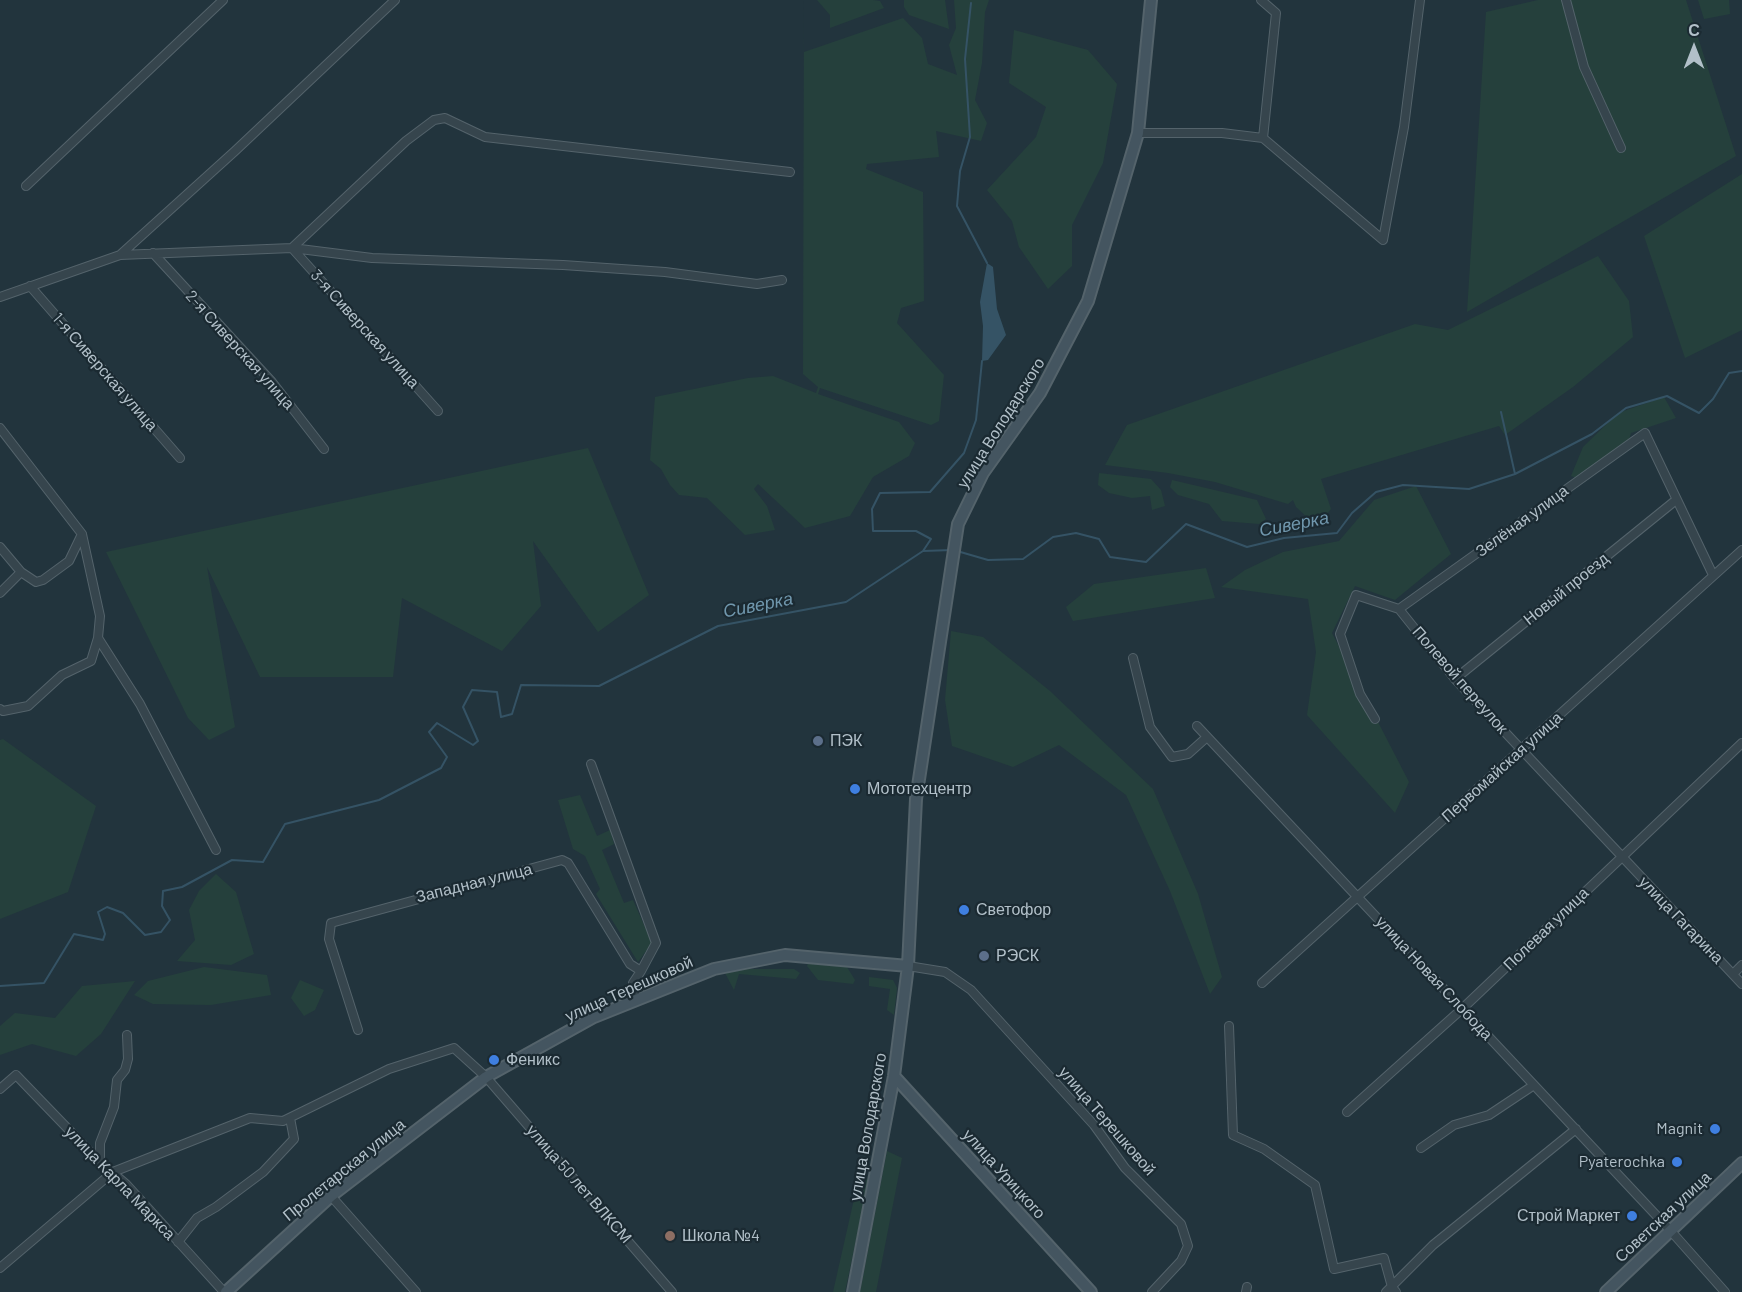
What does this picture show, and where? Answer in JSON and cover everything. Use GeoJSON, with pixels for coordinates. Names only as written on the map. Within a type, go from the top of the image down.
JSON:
{"type":"FeatureCollection","features":[{"type":"Feature","properties":{"kind":"main road","name":"улица Володарского"},"geometry":{"type":"LineString","coordinates":[[853,1292],[894,1076],[908,966],[916,799],[958,524],[983,473],[1040,393],[1088,302],[1138,133],[1151,0]]}},
{"type":"Feature","properties":{"kind":"main road","name":"улица Терешковой"},"geometry":{"type":"LineString","coordinates":[[486,1077],[594,1017],[714,969],[785,955],[908,966]]}},
{"type":"Feature","properties":{"kind":"main road","name":"улица Урицкого"},"geometry":{"type":"LineString","coordinates":[[894,1076],[1091,1292]]}},
{"type":"Feature","properties":{"kind":"main road","name":"Пролетарская улица"},"geometry":{"type":"LineString","coordinates":[[225,1292],[331,1196],[486,1077]]}},
{"type":"Feature","properties":{"kind":"main road","name":"Советская улица"},"geometry":{"type":"LineString","coordinates":[[1606,1292],[1742,1163]]}},
{"type":"Feature","properties":{"kind":"street"},"geometry":{"type":"LineString","coordinates":[[26,186],[223,0]]}},
{"type":"Feature","properties":{"kind":"street"},"geometry":{"type":"LineString","coordinates":[[120,255],[235,151],[395,0]]}},
{"type":"Feature","properties":{"kind":"street"},"geometry":{"type":"LineString","coordinates":[[1261,0],[1276,13],[1263,138]]}},
{"type":"Feature","properties":{"kind":"street"},"geometry":{"type":"LineString","coordinates":[[1138,133],[1222,133],[1263,138],[1383,240],[1404,127],[1420,0]]}},
{"type":"Feature","properties":{"kind":"street"},"geometry":{"type":"LineString","coordinates":[[1566,0],[1584,67],[1621,148]]}},
{"type":"Feature","properties":{"kind":"street"},"geometry":{"type":"LineString","coordinates":[[292,248],[406,141],[434,120],[445,118],[485,137],[790,172]]}},
{"type":"Feature","properties":{"kind":"street"},"geometry":{"type":"LineString","coordinates":[[0,297],[120,255],[292,248],[372,258],[563,265],[665,272],[757,284],[782,280]]}},
{"type":"Feature","properties":{"kind":"street","name":"3-я Сиверская улица"},"geometry":{"type":"LineString","coordinates":[[292,248],[438,411]]}},
{"type":"Feature","properties":{"kind":"street","name":"2-я Сиверская улица"},"geometry":{"type":"LineString","coordinates":[[153,253],[272,382],[324,449]]}},
{"type":"Feature","properties":{"kind":"street","name":"1-я Сиверская улица"},"geometry":{"type":"LineString","coordinates":[[30,286],[180,458]]}},
{"type":"Feature","properties":{"kind":"street"},"geometry":{"type":"LineString","coordinates":[[0,428],[82,534],[100,616],[98,638],[91,661],[62,675],[28,706],[1,710]]}},
{"type":"Feature","properties":{"kind":"street","name":"Зелёная улица"},"geometry":{"type":"LineString","coordinates":[[1399,609],[1645,433],[1676,500]]}},
{"type":"Feature","properties":{"kind":"street"},"geometry":{"type":"LineString","coordinates":[[1676,500],[1713,575]]}},
{"type":"Feature","properties":{"kind":"street","name":"Новый проезд"},"geometry":{"type":"LineString","coordinates":[[1455,679],[1676,500]]}},
{"type":"Feature","properties":{"kind":"street"},"geometry":{"type":"LineString","coordinates":[[0,547],[21,572],[36,582],[43,580],[69,561],[82,534]]}},
{"type":"Feature","properties":{"kind":"street","name":"Первомайская улица"},"geometry":{"type":"LineString","coordinates":[[1262,983],[1742,550]]}},
{"type":"Feature","properties":{"kind":"street"},"geometry":{"type":"LineString","coordinates":[[0,593],[21,572]]}},
{"type":"Feature","properties":{"kind":"street"},"geometry":{"type":"LineString","coordinates":[[1374,719],[1360,694],[1340,634],[1356,595],[1399,609]]}},
{"type":"Feature","properties":{"kind":"street","name":"Полевой переулок"},"geometry":{"type":"LineString","coordinates":[[1399,609],[1455,679],[1621,857]]}},
{"type":"Feature","properties":{"kind":"street"},"geometry":{"type":"LineString","coordinates":[[98,638],[140,704],[216,850]]}},
{"type":"Feature","properties":{"kind":"street"},"geometry":{"type":"LineString","coordinates":[[1133,658],[1150,727],[1172,757],[1188,754],[1207,737]]}},
{"type":"Feature","properties":{"kind":"street","name":"улица Новая Слобода"},"geometry":{"type":"LineString","coordinates":[[1197,726],[1576,1129],[1725,1292]]}},
{"type":"Feature","properties":{"kind":"street","name":"Полевая улица"},"geometry":{"type":"LineString","coordinates":[[1347,1112],[1463,1008],[1742,743]]}},
{"type":"Feature","properties":{"kind":"street"},"geometry":{"type":"LineString","coordinates":[[591,764],[656,943],[633,983],[636,999]]}},
{"type":"Feature","properties":{"kind":"street","name":"улица Гагарина"},"geometry":{"type":"LineString","coordinates":[[1621,857],[1742,984]]}},
{"type":"Feature","properties":{"kind":"street","name":"Западная улица"},"geometry":{"type":"LineString","coordinates":[[358,1030],[329,939],[331,923],[562,860],[568,863],[630,964],[641,971]]}},
{"type":"Feature","properties":{"kind":"street"},"geometry":{"type":"LineString","coordinates":[[1733,974],[1742,965]]}},
{"type":"Feature","properties":{"kind":"street","name":"улица Терешковой"},"geometry":{"type":"LineString","coordinates":[[908,966],[945,972],[971,990],[1094,1125],[1125,1168],[1181,1224],[1188,1246],[1181,1262],[1152,1292]]}},
{"type":"Feature","properties":{"kind":"street"},"geometry":{"type":"LineString","coordinates":[[1228,1026],[1233,1135],[1264,1149],[1315,1185],[1334,1269],[1384,1258],[1391,1290]]}},
{"type":"Feature","properties":{"kind":"street"},"geometry":{"type":"LineString","coordinates":[[100,1162],[100,1143],[114,1107],[117,1080],[125,1070],[128,1059],[127,1035]]}},
{"type":"Feature","properties":{"kind":"street"},"geometry":{"type":"LineString","coordinates":[[0,1268],[113,1172],[250,1118],[282,1121],[388,1069],[454,1048],[486,1077]]}},
{"type":"Feature","properties":{"kind":"street","name":"улица Карла Маркса"},"geometry":{"type":"LineString","coordinates":[[0,1089],[16,1075],[100,1162],[113,1172],[225,1292]]}},
{"type":"Feature","properties":{"kind":"street","name":"улица 50 лет ВЛКСМ"},"geometry":{"type":"LineString","coordinates":[[486,1077],[672,1292]]}},
{"type":"Feature","properties":{"kind":"street"},"geometry":{"type":"LineString","coordinates":[[1421,1148],[1455,1125],[1489,1115],[1534,1085]]}},
{"type":"Feature","properties":{"kind":"street"},"geometry":{"type":"LineString","coordinates":[[178,1242],[197,1218],[216,1207],[263,1172],[294,1139],[290,1118]]}},
{"type":"Feature","properties":{"kind":"street"},"geometry":{"type":"LineString","coordinates":[[1391,1290],[1433,1245],[1576,1129]]}},
{"type":"Feature","properties":{"kind":"street"},"geometry":{"type":"LineString","coordinates":[[331,1196],[416,1292]]}},
{"type":"Feature","properties":{"kind":"green space"},"geometry":{"type":"Polygon","coordinates":[[[804,0],[804,52],[903,18],[922,38],[928,64],[957,75],[949,45],[956,28],[954,0],[989,0],[985,12],[982,63],[975,100],[987,123],[981,141],[936,131],[939,157],[867,164],[866,169],[923,192],[924,301],[901,308],[897,323],[944,375],[939,421],[931,425],[820,388],[818,394],[899,422],[915,443],[909,456],[873,477],[850,516],[805,528],[758,484],[754,489],[767,506],[775,530],[745,535],[707,498],[679,495],[661,469],[650,460],[655,397],[748,378],[773,376],[816,393],[818,387],[803,374],[804,0]]]}},
{"type":"Feature","properties":{"kind":"green space"},"geometry":{"type":"Polygon","coordinates":[[[817,0],[873,0],[880,1],[884,8],[830,28],[830,15],[817,0]]]}},
{"type":"Feature","properties":{"kind":"green space"},"geometry":{"type":"Polygon","coordinates":[[[904,0],[945,0],[949,29],[909,15],[904,7],[904,0]]]}},
{"type":"Feature","properties":{"kind":"green space"},"geometry":{"type":"Polygon","coordinates":[[[1538,0],[1686,0],[1736,156],[1467,312],[1486,12],[1538,0]]]}},
{"type":"Feature","properties":{"kind":"green space"},"geometry":{"type":"Polygon","coordinates":[[[1698,0],[1729,0],[1730,14],[1704,19],[1698,0]]]}},
{"type":"Feature","properties":{"kind":"green space"},"geometry":{"type":"Polygon","coordinates":[[[1014,30],[1088,50],[1117,84],[1103,163],[1072,225],[1072,266],[1048,289],[1019,247],[1012,221],[987,190],[1036,137],[1046,107],[1009,83],[1014,30]]]}},
{"type":"Feature","properties":{"kind":"green space"},"geometry":{"type":"Polygon","coordinates":[[[1742,174],[1742,330],[1685,358],[1644,236],[1742,174]]]}},
{"type":"Feature","properties":{"kind":"green space"},"geometry":{"type":"Polygon","coordinates":[[[1598,256],[1629,301],[1633,337],[1573,387],[1505,435],[1499,426],[1321,479],[1331,509],[1323,519],[1310,520],[1296,507],[1293,500],[1288,504],[1215,482],[1105,465],[1127,425],[1415,324],[1448,330],[1598,256]]]}},
{"type":"Feature","properties":{"kind":"green space"},"geometry":{"type":"Polygon","coordinates":[[[1664,397],[1676,418],[1631,433],[1627,448],[1585,481],[1571,476],[1583,447],[1618,413],[1664,397]]]}},
{"type":"Feature","properties":{"kind":"green space"},"geometry":{"type":"Polygon","coordinates":[[[588,448],[649,595],[598,632],[533,541],[541,606],[502,651],[402,598],[393,677],[260,677],[207,567],[235,727],[209,740],[188,718],[106,552],[588,448]]]}},
{"type":"Feature","properties":{"kind":"green space"},"geometry":{"type":"Polygon","coordinates":[[[1099,473],[1151,479],[1161,490],[1165,506],[1152,510],[1150,496],[1132,498],[1109,493],[1098,485],[1099,473]]]}},
{"type":"Feature","properties":{"kind":"green space"},"geometry":{"type":"Polygon","coordinates":[[[1172,480],[1257,500],[1266,519],[1259,524],[1222,521],[1209,504],[1178,495],[1170,487],[1172,480]]]}},
{"type":"Feature","properties":{"kind":"green space"},"geometry":{"type":"Polygon","coordinates":[[[1416,486],[1451,554],[1395,600],[1355,586],[1332,633],[1409,782],[1395,813],[1307,715],[1316,652],[1308,599],[1221,587],[1245,570],[1283,552],[1339,541],[1374,500],[1416,486]]]}},
{"type":"Feature","properties":{"kind":"green space"},"geometry":{"type":"Polygon","coordinates":[[[1206,568],[1215,598],[1073,621],[1066,607],[1094,584],[1206,568]]]}},
{"type":"Feature","properties":{"kind":"green space"},"geometry":{"type":"Polygon","coordinates":[[[951,631],[983,637],[1050,691],[1153,789],[1198,894],[1222,977],[1210,994],[1170,891],[1126,795],[1059,745],[1013,767],[952,746],[945,700],[951,631]]]}},
{"type":"Feature","properties":{"kind":"green space"},"geometry":{"type":"Polygon","coordinates":[[[3,739],[96,806],[68,892],[0,919],[0,740],[3,739]]]}},
{"type":"Feature","properties":{"kind":"green space"},"geometry":{"type":"Polygon","coordinates":[[[580,795],[597,836],[610,830],[614,844],[602,850],[624,903],[633,900],[652,943],[638,962],[596,894],[600,889],[585,856],[573,849],[558,800],[580,795]]]}},
{"type":"Feature","properties":{"kind":"green space"},"geometry":{"type":"Polygon","coordinates":[[[216,874],[236,892],[254,954],[231,965],[177,961],[195,940],[189,910],[199,891],[216,874]]]}},
{"type":"Feature","properties":{"kind":"green space"},"geometry":{"type":"Polygon","coordinates":[[[808,963],[847,967],[855,980],[853,984],[818,980],[807,966],[808,963]]]}},
{"type":"Feature","properties":{"kind":"green space"},"geometry":{"type":"Polygon","coordinates":[[[204,967],[267,975],[271,995],[211,1005],[153,1004],[134,995],[148,981],[204,967]]]}},
{"type":"Feature","properties":{"kind":"green space"},"geometry":{"type":"Polygon","coordinates":[[[743,969],[794,969],[800,973],[796,979],[739,974],[734,990],[725,973],[743,969]]]}},
{"type":"Feature","properties":{"kind":"green space"},"geometry":{"type":"Polygon","coordinates":[[[869,977],[893,980],[897,988],[894,1015],[887,1010],[890,989],[869,986],[869,977]]]}},
{"type":"Feature","properties":{"kind":"green space"},"geometry":{"type":"Polygon","coordinates":[[[300,980],[324,990],[315,1010],[304,1016],[291,998],[300,980]]]}},
{"type":"Feature","properties":{"kind":"green space"},"geometry":{"type":"Polygon","coordinates":[[[135,981],[101,1034],[76,1056],[32,1044],[0,1055],[0,1026],[15,1013],[55,1018],[82,986],[135,981]]]}},
{"type":"Feature","properties":{"kind":"green space"},"geometry":{"type":"Polygon","coordinates":[[[887,1151],[902,1158],[876,1292],[860,1292],[887,1151]]]}},
{"type":"Feature","properties":{"kind":"green space"},"geometry":{"type":"Polygon","coordinates":[[[859,1177],[869,1179],[845,1292],[833,1292],[859,1177]]]}},
{"type":"Feature","properties":{"kind":"water"},"geometry":{"type":"Polygon","coordinates":[[[987,263],[993,267],[997,309],[1006,335],[988,360],[982,361],[983,326],[980,302],[987,263]]]}},
{"type":"Feature","properties":{"kind":"waterway"},"geometry":{"type":"LineString","coordinates":[[971,3],[965,59],[970,137],[960,171],[957,206],[987,263]]}},
{"type":"Feature","properties":{"kind":"waterway"},"geometry":{"type":"LineString","coordinates":[[923,551],[931,539],[916,531],[873,531],[872,509],[880,493],[930,492],[964,453],[976,420],[982,361]]}},
{"type":"Feature","properties":{"kind":"waterway","name":"Сиверка"},"geometry":{"type":"LineString","coordinates":[[957,551],[988,560],[1023,559],[1053,537],[1076,533],[1099,539],[1110,557],[1146,562],[1186,524],[1247,547],[1284,538],[1337,533],[1352,513],[1376,492],[1403,485],[1469,489],[1515,474],[1592,434],[1626,408],[1667,396],[1699,413],[1713,399],[1729,373],[1742,371]]}},
{"type":"Feature","properties":{"kind":"waterway"},"geometry":{"type":"LineString","coordinates":[[1501,412],[1515,474]]}},
{"type":"Feature","properties":{"kind":"waterway","name":"Сиверка"},"geometry":{"type":"LineString","coordinates":[[0,986],[44,983],[74,934],[103,940],[105,934],[98,912],[107,907],[123,913],[145,935],[161,932],[170,920],[162,906],[163,891],[182,887],[232,860],[263,862],[285,824],[379,800],[441,768],[447,757],[429,732],[437,723],[473,745],[478,741],[463,707],[472,690],[497,692],[501,717],[512,714],[521,685],[599,686],[718,626],[846,602],[923,551],[952,550]]}},
{"type":"Feature","properties":{"kind":"place","name":"ПЭК"},"geometry":{"type":"Point","coordinates":[818,741]}},
{"type":"Feature","properties":{"kind":"place","name":"Мототехцентр"},"geometry":{"type":"Point","coordinates":[855,789]}},
{"type":"Feature","properties":{"kind":"place","name":"Светофор"},"geometry":{"type":"Point","coordinates":[964,910]}},
{"type":"Feature","properties":{"kind":"place","name":"РЭСК"},"geometry":{"type":"Point","coordinates":[984,956]}},
{"type":"Feature","properties":{"kind":"place","name":"Феникс"},"geometry":{"type":"Point","coordinates":[494,1060]}},
{"type":"Feature","properties":{"kind":"place","name":"Magnit"},"geometry":{"type":"Point","coordinates":[1715,1129]}},
{"type":"Feature","properties":{"kind":"place","name":"Pyaterochka"},"geometry":{"type":"Point","coordinates":[1677,1162]}},
{"type":"Feature","properties":{"kind":"place","name":"Строй Маркет"},"geometry":{"type":"Point","coordinates":[1632,1216]}},
{"type":"Feature","properties":{"kind":"place","name":"Школа №4"},"geometry":{"type":"Point","coordinates":[670,1236]}}]}
